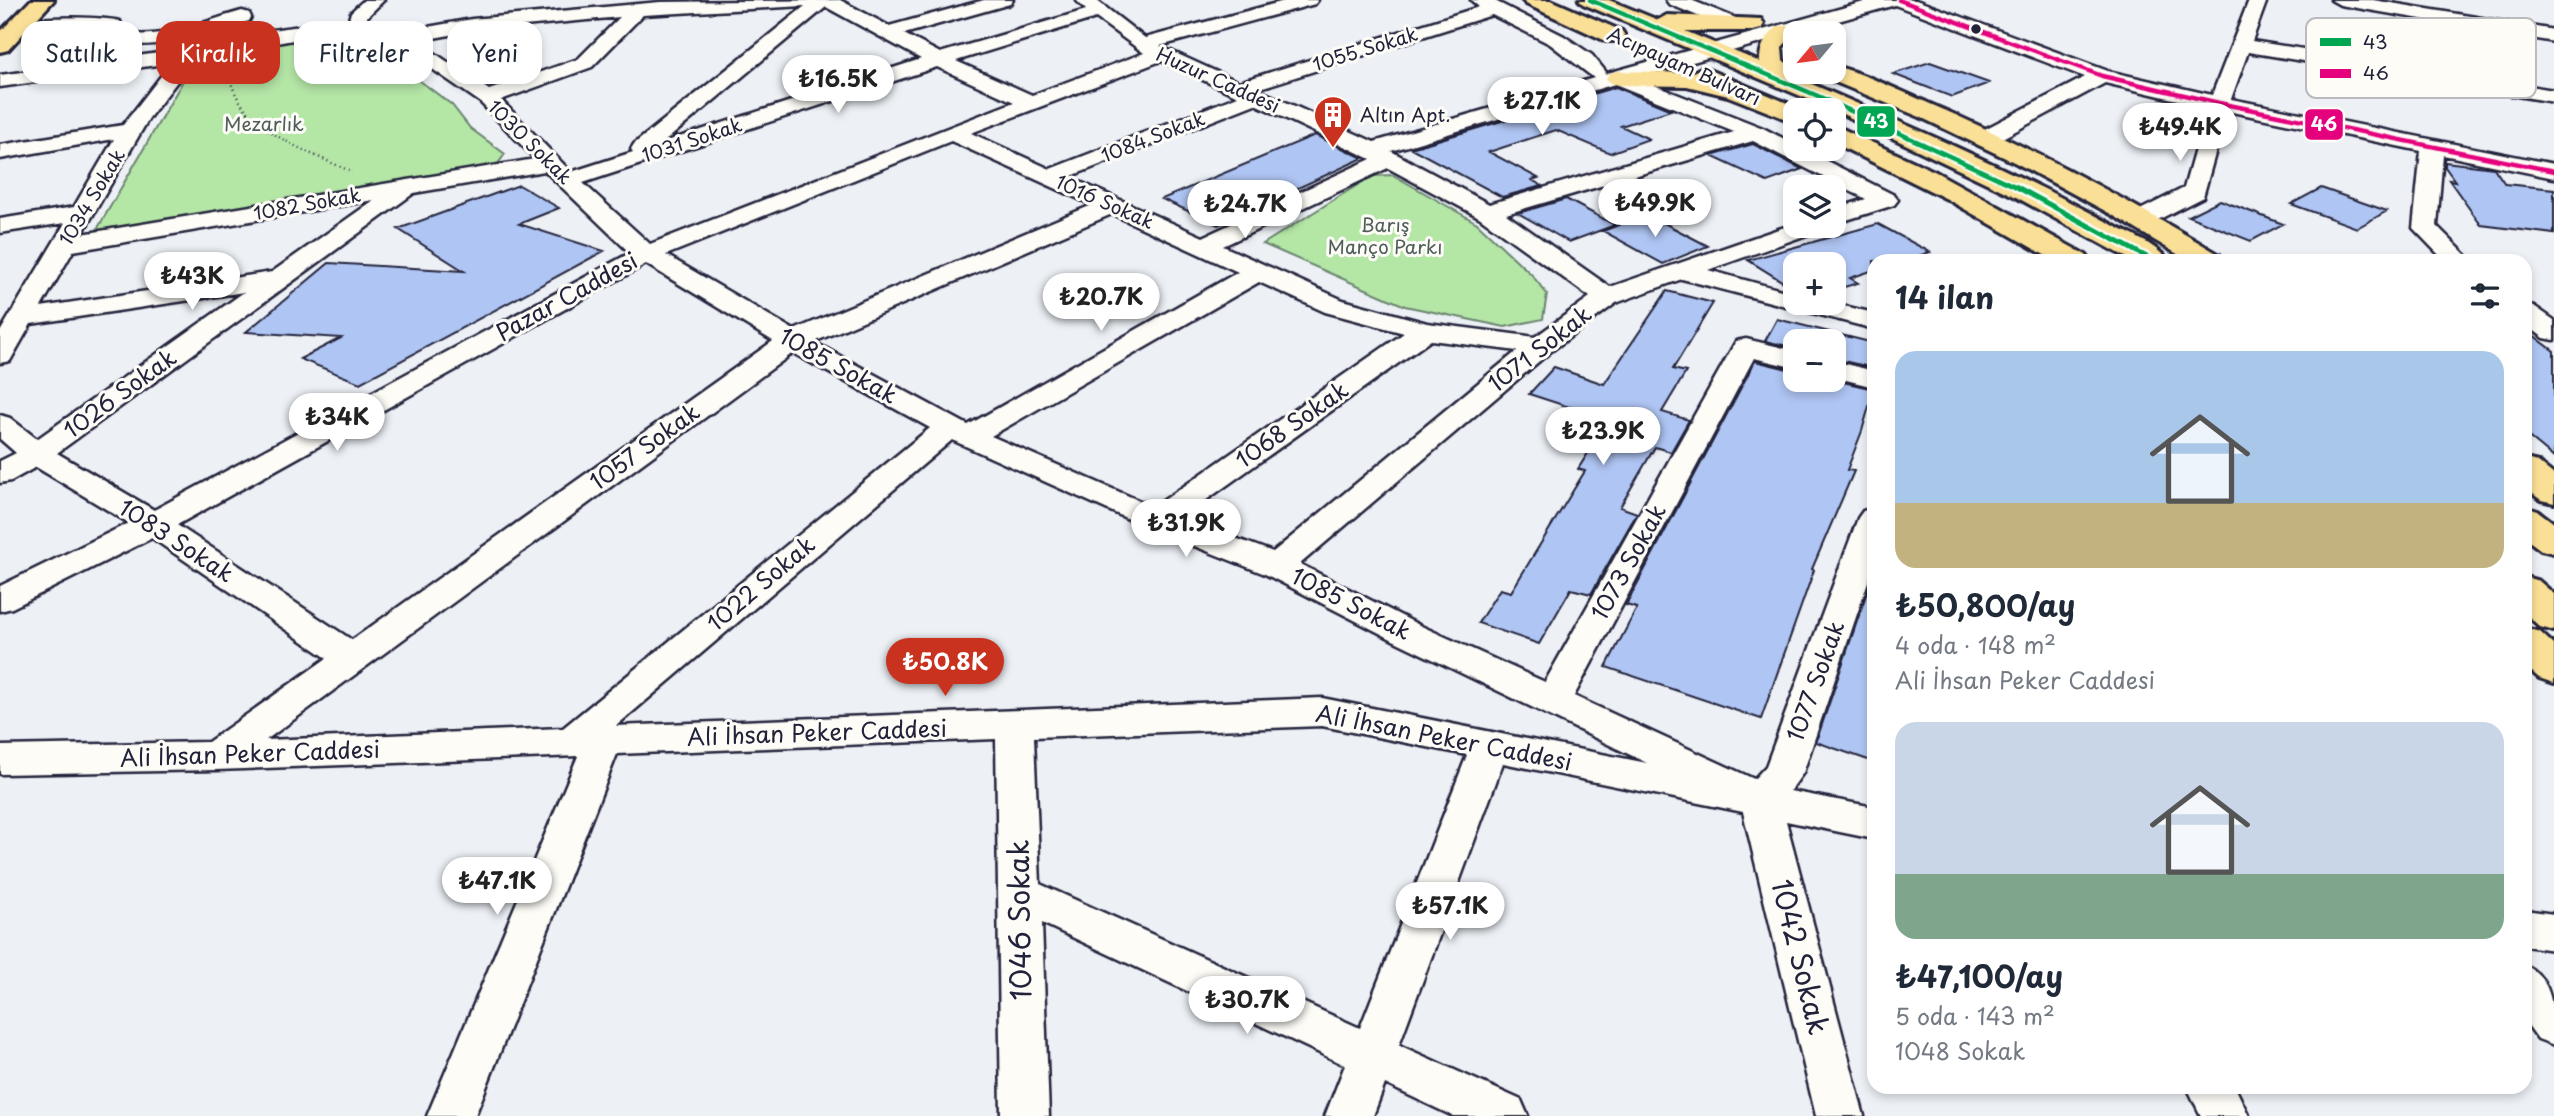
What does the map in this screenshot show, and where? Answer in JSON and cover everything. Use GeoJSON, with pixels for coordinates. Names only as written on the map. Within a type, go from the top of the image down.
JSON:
{"type":"FeatureCollection","features":[{"type":"Feature","properties":{"kind":"main road","name":"Acıpayam Bulvarı"},"geometry":{"type":"LineString","coordinates":[[1533,0],[1597,9],[1699,45],[1992,174],[2142,254]]}},
{"type":"Feature","properties":{"kind":"main road","name":"Acıpayam Bulvarı"},"geometry":{"type":"LineString","coordinates":[[1597,9],[1651,53],[1783,110]]}},
{"type":"Feature","properties":{"kind":"main road"},"geometry":{"type":"LineString","coordinates":[[1744,24],[1674,23],[1597,9],[1609,73],[1688,79],[1760,100],[1783,114]]}},
{"type":"Feature","properties":{"kind":"main road"},"geometry":{"type":"LineString","coordinates":[[0,45],[18,12]]}},
{"type":"Feature","properties":{"kind":"main road"},"geometry":{"type":"LineString","coordinates":[[1783,44],[1778,39],[1771,62],[1798,87]]}},
{"type":"Feature","properties":{"kind":"main road"},"geometry":{"type":"LineString","coordinates":[[1846,78],[1985,138],[2198,254]]}},
{"type":"Feature","properties":{"kind":"main road"},"geometry":{"type":"LineString","coordinates":[[1846,138],[2016,225],[2064,254]]}},
{"type":"Feature","properties":{"kind":"main road"},"geometry":{"type":"LineString","coordinates":[[1846,152],[2024,254]]}},
{"type":"Feature","properties":{"kind":"main road"},"geometry":{"type":"LineString","coordinates":[[2532,475],[2554,492]]}},
{"type":"Feature","properties":{"kind":"main road"},"geometry":{"type":"LineString","coordinates":[[2532,524],[2554,541]]}},
{"type":"Feature","properties":{"kind":"main road"},"geometry":{"type":"LineString","coordinates":[[2532,597],[2554,617]]}},
{"type":"Feature","properties":{"kind":"main road"},"geometry":{"type":"LineString","coordinates":[[2532,648],[2554,668]]}},
{"type":"Feature","properties":{"kind":"street"},"geometry":{"type":"LineString","coordinates":[[227,0],[246,21]]}},
{"type":"Feature","properties":{"kind":"street"},"geometry":{"type":"LineString","coordinates":[[358,21],[358,16],[375,0]]}},
{"type":"Feature","properties":{"kind":"street"},"geometry":{"type":"LineString","coordinates":[[433,32],[472,25],[638,10],[661,4],[815,0]]}},
{"type":"Feature","properties":{"kind":"street"},"geometry":{"type":"LineString","coordinates":[[626,162],[825,0],[939,60],[1032,103]]}},
{"type":"Feature","properties":{"kind":"street"},"geometry":{"type":"LineString","coordinates":[[887,33],[1004,0]]}},
{"type":"Feature","properties":{"kind":"street"},"geometry":{"type":"LineString","coordinates":[[1675,0],[1744,24]]}},
{"type":"Feature","properties":{"kind":"street"},"geometry":{"type":"LineString","coordinates":[[1699,45],[1744,24],[1845,0]]}},
{"type":"Feature","properties":{"kind":"street"},"geometry":{"type":"LineString","coordinates":[[1204,246],[1374,151],[1609,73],[1651,53],[1699,45],[1778,39],[1891,0]]}},
{"type":"Feature","properties":{"kind":"street"},"geometry":{"type":"LineString","coordinates":[[1899,0],[2102,76],[2432,148],[2554,171]]}},
{"type":"Feature","properties":{"kind":"street"},"geometry":{"type":"LineString","coordinates":[[2139,220],[2195,192],[2219,103],[2258,0]]}},
{"type":"Feature","properties":{"kind":"street"},"geometry":{"type":"LineString","coordinates":[[2340,0],[2382,3],[2460,18]]}},
{"type":"Feature","properties":{"kind":"street","name":"Pazar Caddesi"},"geometry":{"type":"LineString","coordinates":[[0,600],[154,524],[646,254],[1032,103],[1152,50],[1298,1]]}},
{"type":"Feature","properties":{"kind":"street"},"geometry":{"type":"LineString","coordinates":[[1486,4],[1566,45],[1609,73],[1755,133],[1837,175]]}},
{"type":"Feature","properties":{"kind":"street","name":"1055 Sokak"},"geometry":{"type":"LineString","coordinates":[[1246,93],[1486,4]]}},
{"type":"Feature","properties":{"kind":"street","name":"1031 Sokak"},"geometry":{"type":"LineString","coordinates":[[567,181],[939,60],[1091,6]]}},
{"type":"Feature","properties":{"kind":"street","name":"Huzur Caddesi"},"geometry":{"type":"LineString","coordinates":[[1091,6],[1152,50],[1374,151]]}},
{"type":"Feature","properties":{"kind":"street"},"geometry":{"type":"LineString","coordinates":[[513,121],[585,63],[638,10]]}},
{"type":"Feature","properties":{"kind":"street"},"geometry":{"type":"LineString","coordinates":[[18,12],[78,23],[113,25],[115,37],[129,42],[185,32],[242,17]]}},
{"type":"Feature","properties":{"kind":"street"},"geometry":{"type":"LineString","coordinates":[[2536,33],[2554,36]]}},
{"type":"Feature","properties":{"kind":"street"},"geometry":{"type":"LineString","coordinates":[[2243,45],[2306,55]]}},
{"type":"Feature","properties":{"kind":"street"},"geometry":{"type":"LineString","coordinates":[[0,81],[156,60]]}},
{"type":"Feature","properties":{"kind":"street","name":"1030 Sokak"},"geometry":{"type":"LineString","coordinates":[[433,61],[513,121],[567,181],[646,254]]}},
{"type":"Feature","properties":{"kind":"street"},"geometry":{"type":"LineString","coordinates":[[487,99],[585,63]]}},
{"type":"Feature","properties":{"kind":"street"},"geometry":{"type":"LineString","coordinates":[[1985,138],[2102,76]]}},
{"type":"Feature","properties":{"kind":"street","name":"1034 Sokak"},"geometry":{"type":"LineString","coordinates":[[0,355],[131,130],[166,84]]}},
{"type":"Feature","properties":{"kind":"street","name":"1084 Sokak"},"geometry":{"type":"LineString","coordinates":[[1050,177],[1246,93]]}},
{"type":"Feature","properties":{"kind":"street"},"geometry":{"type":"LineString","coordinates":[[2536,93],[2554,96]]}},
{"type":"Feature","properties":{"kind":"street"},"geometry":{"type":"LineString","coordinates":[[0,152],[131,130]]}},
{"type":"Feature","properties":{"kind":"street","name":"1016 Sokak"},"geometry":{"type":"LineString","coordinates":[[952,133],[1334,306],[1426,331],[1540,346]]}},
{"type":"Feature","properties":{"kind":"street"},"geometry":{"type":"LineString","coordinates":[[1487,212],[1755,133]]}},
{"type":"Feature","properties":{"kind":"street"},"geometry":{"type":"LineString","coordinates":[[2432,148],[2425,228],[2453,254]]}},
{"type":"Feature","properties":{"kind":"street","name":"1071 Sokak"},"geometry":{"type":"LineString","coordinates":[[1277,566],[1540,346],[1607,297],[1487,212],[1374,151]]}},
{"type":"Feature","properties":{"kind":"street","name":"1082 Sokak"},"geometry":{"type":"LineString","coordinates":[[63,245],[551,163]]}},
{"type":"Feature","properties":{"kind":"street"},"geometry":{"type":"LineString","coordinates":[[1846,180],[1886,200],[1846,213]]}},
{"type":"Feature","properties":{"kind":"street","name":"1026 Sokak"},"geometry":{"type":"LineString","coordinates":[[0,474],[36,454],[279,279],[397,189]]}},
{"type":"Feature","properties":{"kind":"street","name":"1057 Sokak"},"geometry":{"type":"LineString","coordinates":[[216,756],[792,341],[1113,205]]}},
{"type":"Feature","properties":{"kind":"street"},"geometry":{"type":"LineString","coordinates":[[0,226],[82,213]]}},
{"type":"Feature","properties":{"kind":"street"},"geometry":{"type":"LineString","coordinates":[[1607,297],[1783,235]]}},
{"type":"Feature","properties":{"kind":"street","name":"1085 Sokak"},"geometry":{"type":"LineString","coordinates":[[646,254],[792,341],[959,432],[1157,520],[1277,566],[1407,634],[1760,799]]}},
{"type":"Feature","properties":{"kind":"street"},"geometry":{"type":"LineString","coordinates":[[1678,270],[1783,298]]}},
{"type":"Feature","properties":{"kind":"street","name":"1022 Sokak"},"geometry":{"type":"LineString","coordinates":[[587,742],[959,432],[1258,271]]}},
{"type":"Feature","properties":{"kind":"street"},"geometry":{"type":"LineString","coordinates":[[20,318],[279,279]]}},
{"type":"Feature","properties":{"kind":"street"},"geometry":{"type":"LineString","coordinates":[[1846,314],[1867,319]]}},
{"type":"Feature","properties":{"kind":"street","name":"1068 Sokak"},"geometry":{"type":"LineString","coordinates":[[1157,520],[1426,331]]}},
{"type":"Feature","properties":{"kind":"street","name":"1073 Sokak"},"geometry":{"type":"LineString","coordinates":[[1552,702],[1746,347],[1783,357]]}},
{"type":"Feature","properties":{"kind":"street"},"geometry":{"type":"LineString","coordinates":[[1846,372],[1867,377]]}},
{"type":"Feature","properties":{"kind":"street","name":"1083 Sokak"},"geometry":{"type":"LineString","coordinates":[[0,424],[36,454],[154,524],[353,658]]}},
{"type":"Feature","properties":{"kind":"street","name":"1077 Sokak"},"geometry":{"type":"LineString","coordinates":[[1760,799],[1783,773],[1867,538]]}},
{"type":"Feature","properties":{"kind":"street","name":"Ali İhsan Peker Caddesi"},"geometry":{"type":"LineString","coordinates":[[0,760],[216,756],[1322,712],[1867,822]]}},
{"type":"Feature","properties":{"kind":"street","name":"1046 Sokak"},"geometry":{"type":"LineString","coordinates":[[1015,724],[1025,1116]]}},
{"type":"Feature","properties":{"kind":"street"},"geometry":{"type":"LineString","coordinates":[[451,1116],[587,742]]}},
{"type":"Feature","properties":{"kind":"street"},"geometry":{"type":"LineString","coordinates":[[1349,1116],[1490,746]]}},
{"type":"Feature","properties":{"kind":"street","name":"1042 Sokak"},"geometry":{"type":"LineString","coordinates":[[1760,799],[1840,1116]]}},
{"type":"Feature","properties":{"kind":"street"},"geometry":{"type":"LineString","coordinates":[[1020,894],[1371,1058],[1504,1116]]}},
{"type":"Feature","properties":{"kind":"street"},"geometry":{"type":"LineString","coordinates":[[2532,929],[2554,932]]}},
{"type":"Feature","properties":{"kind":"street"},"geometry":{"type":"LineString","coordinates":[[2532,994],[2554,1025]]}},
{"type":"Feature","properties":{"kind":"street"},"geometry":{"type":"LineString","coordinates":[[2214,1094],[2225,1116]]}},
{"type":"Feature","properties":{"kind":"path"},"geometry":{"type":"LineString","coordinates":[[229,84],[234,100],[256,122],[397,189]]}},
{"type":"Feature","properties":{"kind":"green space","name":"Mezarlık"},"geometry":{"type":"Polygon","coordinates":[[[294,40],[294,84],[424,84],[452,105],[470,128],[505,154],[497,165],[95,233],[181,84],[280,84],[280,42],[294,40]]]}},
{"type":"Feature","properties":{"kind":"green space","name":"Barış Manço Parkı"},"geometry":{"type":"Polygon","coordinates":[[[1393,175],[1477,223],[1531,274],[1547,294],[1543,319],[1505,327],[1405,306],[1263,244],[1372,176],[1393,175]]]}},
{"type":"Feature","properties":{"kind":"building"},"geometry":{"type":"Polygon","coordinates":[[[1930,62],[1989,83],[1952,97],[1893,74],[1930,62]]]}},
{"type":"Feature","properties":{"kind":"building"},"geometry":{"type":"Polygon","coordinates":[[[1616,87],[1671,110],[1621,126],[1649,139],[1610,153],[1556,130],[1489,152],[1538,178],[1532,180],[1542,186],[1502,197],[1411,148],[1616,87]]]}},
{"type":"Feature","properties":{"kind":"building"},"geometry":{"type":"Polygon","coordinates":[[[1315,135],[1363,158],[1218,225],[1162,199],[1315,135]]]}},
{"type":"Feature","properties":{"kind":"building"},"geometry":{"type":"Polygon","coordinates":[[[1753,144],[1802,169],[1767,182],[1711,156],[1753,144]]]}},
{"type":"Feature","properties":{"kind":"building"},"geometry":{"type":"Polygon","coordinates":[[[2445,162],[2494,168],[2505,184],[2554,189],[2554,234],[2481,225],[2449,180],[2455,181],[2445,167],[2445,162]]]}},
{"type":"Feature","properties":{"kind":"building"},"geometry":{"type":"Polygon","coordinates":[[[519,185],[559,208],[519,224],[604,251],[360,383],[300,359],[341,338],[246,332],[329,263],[464,271],[398,229],[519,185]]]}},
{"type":"Feature","properties":{"kind":"building"},"geometry":{"type":"Polygon","coordinates":[[[2321,188],[2387,211],[2357,228],[2291,204],[2321,188]]]}},
{"type":"Feature","properties":{"kind":"building"},"geometry":{"type":"Polygon","coordinates":[[[1566,199],[1615,225],[1569,242],[1518,213],[1566,199]]]}},
{"type":"Feature","properties":{"kind":"building"},"geometry":{"type":"Polygon","coordinates":[[[2220,200],[2283,224],[2251,241],[2188,216],[2220,200]]]}},
{"type":"Feature","properties":{"kind":"building"},"geometry":{"type":"Polygon","coordinates":[[[1647,214],[1708,246],[1663,264],[1603,231],[1647,214]]]}},
{"type":"Feature","properties":{"kind":"building"},"geometry":{"type":"Polygon","coordinates":[[[1878,224],[1930,252],[1867,254],[1867,272],[1850,278],[1858,283],[1846,286],[1846,252],[1783,252],[1783,282],[1748,260],[1827,238],[1846,238],[1846,233],[1878,224]]]}},
{"type":"Feature","properties":{"kind":"building"},"geometry":{"type":"Polygon","coordinates":[[[1667,291],[1713,303],[1673,369],[1686,372],[1662,412],[1689,420],[1671,452],[1655,447],[1620,507],[1637,513],[1591,594],[1571,589],[1539,644],[1478,623],[1500,589],[1511,592],[1585,471],[1578,469],[1609,420],[1529,394],[1554,367],[1604,384],[1667,291]]]}},
{"type":"Feature","properties":{"kind":"building"},"geometry":{"type":"Polygon","coordinates":[[[1777,319],[1817,329],[1783,329],[1783,345],[1765,341],[1777,319]]]}},
{"type":"Feature","properties":{"kind":"building"},"geometry":{"type":"Polygon","coordinates":[[[2532,334],[2554,351],[2554,458],[2532,440],[2532,334]]]}},
{"type":"Feature","properties":{"kind":"building"},"geometry":{"type":"Polygon","coordinates":[[[1846,336],[1867,341],[1867,366],[1846,362],[1846,336]]]}},
{"type":"Feature","properties":{"kind":"building"},"geometry":{"type":"Polygon","coordinates":[[[1755,361],[1783,368],[1783,392],[1846,392],[1846,383],[1867,387],[1867,414],[1847,470],[1854,471],[1812,569],[1814,570],[1761,719],[1606,667],[1637,608],[1626,605],[1755,361]]]}},
{"type":"Feature","properties":{"kind":"building"},"geometry":{"type":"Polygon","coordinates":[[[1867,592],[1867,760],[1816,742],[1867,592]]]}},
{"type":"Feature","properties":{"kind":"transit line","name":"43"},"geometry":{"type":"LineString","coordinates":[[1590,0],[1780,79],[1960,159],[2058,207],[2142,254]]}},
{"type":"Feature","properties":{"kind":"transit line","name":"46"},"geometry":{"type":"LineString","coordinates":[[1899,0],[2102,76],[2219,103],[2554,171]]}},
{"type":"Feature","properties":{"kind":"place","name":"Altın Apt."},"geometry":{"type":"Point","coordinates":[1333,149]}}]}
